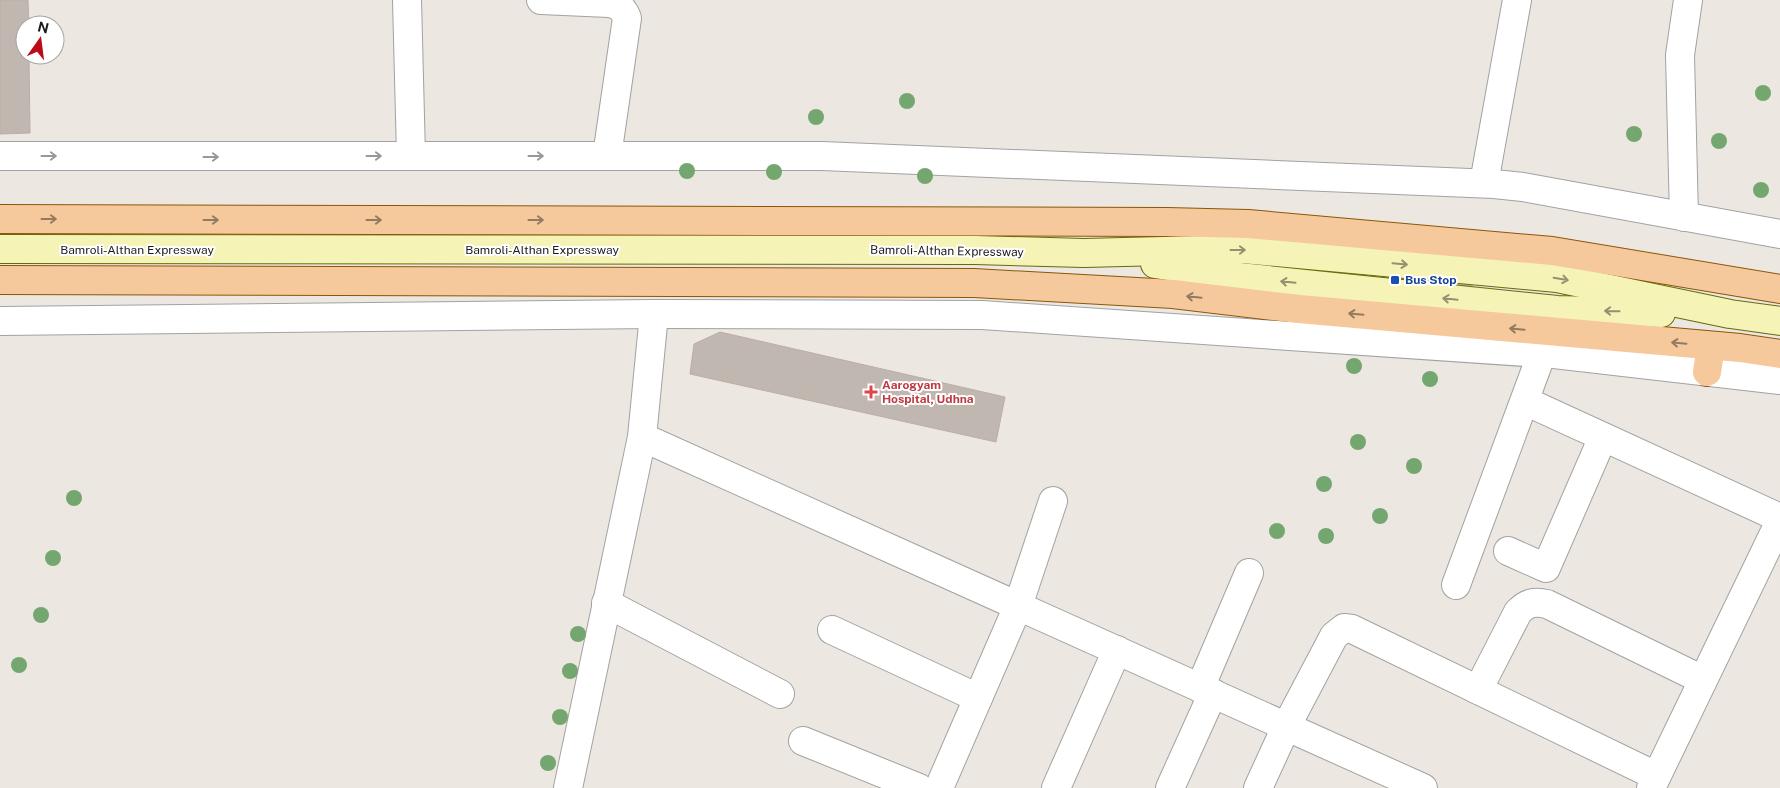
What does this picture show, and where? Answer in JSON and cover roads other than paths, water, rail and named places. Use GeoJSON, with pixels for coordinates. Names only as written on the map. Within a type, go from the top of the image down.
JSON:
{"type":"FeatureCollection","features":[{"type":"Feature","properties":{"kind":"main road"},"geometry":{"type":"LineString","coordinates":[[0,219],[1167,222],[1248,224],[1552,251],[1780,289]]}},
{"type":"Feature","properties":{"kind":"main road","name":"Bamroli-Althan Expressway"},"geometry":{"type":"LineString","coordinates":[[0,250],[975,250],[1084,253],[1239,278],[1557,310],[1730,314],[1780,321]]}},
{"type":"Feature","properties":{"kind":"main road"},"geometry":{"type":"LineString","coordinates":[[0,280],[974,283],[1173,294],[1709,359],[1780,354]]}},
{"type":"Feature","properties":{"kind":"street"},"geometry":{"type":"LineString","coordinates":[[408,0],[411,156]]}},
{"type":"Feature","properties":{"kind":"street"},"geometry":{"type":"LineString","coordinates":[[541,0],[609,3],[619,5],[625,11],[627,18],[607,156]]}},
{"type":"Feature","properties":{"kind":"street"},"geometry":{"type":"LineString","coordinates":[[1484,183],[1517,0]]}},
{"type":"Feature","properties":{"kind":"street"},"geometry":{"type":"LineString","coordinates":[[1684,216],[1680,55],[1688,0]]}},
{"type":"Feature","properties":{"kind":"street"},"geometry":{"type":"LineString","coordinates":[[0,156],[822,156],[1484,183],[1523,187],[1780,234]]}},
{"type":"Feature","properties":{"kind":"street"},"geometry":{"type":"LineString","coordinates":[[0,321],[654,314],[982,315],[1542,354],[1709,359],[1780,380]]}},
{"type":"Feature","properties":{"kind":"street"},"geometry":{"type":"LineString","coordinates":[[568,788],[642,437],[654,314]]}},
{"type":"Feature","properties":{"kind":"street"},"geometry":{"type":"LineString","coordinates":[[1456,584],[1542,354]]}},
{"type":"Feature","properties":{"kind":"street"},"geometry":{"type":"LineString","coordinates":[[1258,788],[1286,727],[1334,636],[1344,628],[1352,629],[1478,690],[1654,782],[1780,520],[1524,401]]}},
{"type":"Feature","properties":{"kind":"street"},"geometry":{"type":"LineString","coordinates":[[642,437],[1423,788]]}},
{"type":"Feature","properties":{"kind":"street"},"geometry":{"type":"LineString","coordinates":[[1508,551],[1546,568],[1603,437]]}},
{"type":"Feature","properties":{"kind":"street"},"geometry":{"type":"LineString","coordinates":[[939,788],[1018,606],[1053,501]]}},
{"type":"Feature","properties":{"kind":"street"},"geometry":{"type":"LineString","coordinates":[[1170,788],[1250,573]]}},
{"type":"Feature","properties":{"kind":"street"},"geometry":{"type":"LineString","coordinates":[[1478,690],[1518,612],[1525,604],[1536,602],[1546,604],[1703,680]]}},
{"type":"Feature","properties":{"kind":"street"},"geometry":{"type":"LineString","coordinates":[[606,603],[780,694]]}},
{"type":"Feature","properties":{"kind":"street"},"geometry":{"type":"LineString","coordinates":[[832,630],[978,698]]}},
{"type":"Feature","properties":{"kind":"street"},"geometry":{"type":"LineString","coordinates":[[1056,788],[1117,650]]}},
{"type":"Feature","properties":{"kind":"street"},"geometry":{"type":"LineString","coordinates":[[804,741],[919,788]]}},
{"type":"Feature","properties":{"kind":"place","name":"Bus Stop"},"geometry":{"type":"Point","coordinates":[1395,280]}},
{"type":"Feature","properties":{"kind":"place","name":"Aarogyam Hospital, Udhna"},"geometry":{"type":"Point","coordinates":[871,392]}}]}
